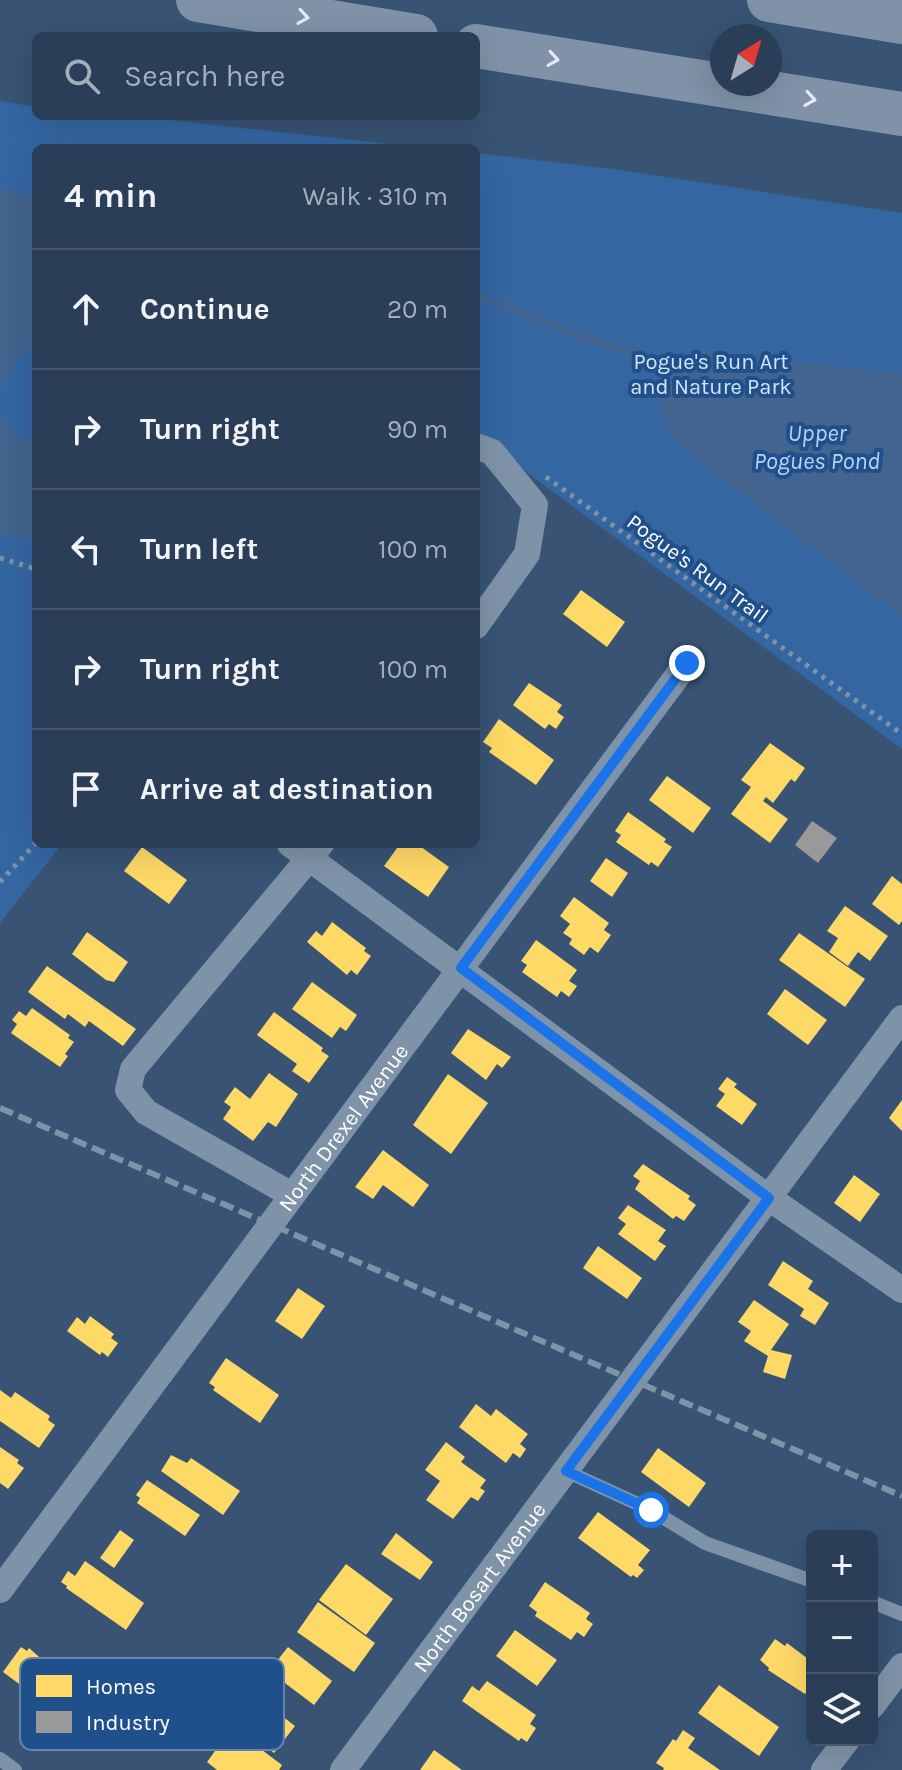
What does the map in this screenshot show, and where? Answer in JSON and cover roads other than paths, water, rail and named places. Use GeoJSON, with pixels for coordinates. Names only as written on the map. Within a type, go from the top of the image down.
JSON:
{"type":"FeatureCollection","features":[{"type":"Feature","properties":{"kind":"highway"},"geometry":{"type":"LineString","coordinates":[[198,0],[392,32]]}},
{"type":"Feature","properties":{"kind":"highway"},"geometry":{"type":"LineString","coordinates":[[769,0],[902,22]]}},
{"type":"Feature","properties":{"kind":"highway"},"geometry":{"type":"LineString","coordinates":[[480,47],[902,114]]}},
{"type":"Feature","properties":{"kind":"street"},"geometry":{"type":"LineString","coordinates":[[480,448],[492,452],[535,505],[527,554],[480,620]]}},
{"type":"Feature","properties":{"kind":"street","name":"North Drexel Avenue"},"geometry":{"type":"LineString","coordinates":[[0,1590],[687,663]]}},
{"type":"Feature","properties":{"kind":"street"},"geometry":{"type":"LineString","coordinates":[[292,1195],[146,1112],[128,1090],[133,1069],[307,849],[769,1198],[902,1290]]}},
{"type":"Feature","properties":{"kind":"street","name":"North Bosart Avenue"},"geometry":{"type":"LineString","coordinates":[[343,1770],[902,1018]]}},
{"type":"Feature","properties":{"kind":"street"},"geometry":{"type":"LineString","coordinates":[[878,1698],[902,1666]]}},
{"type":"Feature","properties":{"kind":"street"},"geometry":{"type":"LineString","coordinates":[[824,1770],[842,1746]]}},
{"type":"Feature","properties":{"kind":"lane"},"geometry":{"type":"LineString","coordinates":[[566,1471],[651,1510],[705,1543],[806,1579]]}},
{"type":"Feature","properties":{"kind":"lane"},"geometry":{"type":"LineString","coordinates":[[878,1604],[902,1614]]}},
{"type":"Feature","properties":{"kind":"lane"},"geometry":{"type":"LineString","coordinates":[[0,1759],[15,1770]]}},
{"type":"Feature","properties":{"kind":"water"},"geometry":{"type":"Polygon","coordinates":[[[0,188],[32,197],[32,346],[17,360],[0,390],[0,188]]]}},
{"type":"Feature","properties":{"kind":"water","name":"Upper Pogues Pond"},"geometry":{"type":"Polygon","coordinates":[[[480,292],[581,332],[680,365],[702,350],[902,374],[902,617],[670,438],[654,384],[673,369],[576,339],[480,300],[480,292]]]}},
{"type":"Feature","properties":{"kind":"water"},"geometry":{"type":"Polygon","coordinates":[[[0,411],[16,440],[32,438],[32,540],[0,536],[0,411]]]}},
{"type":"Feature","properties":{"kind":"railway"},"geometry":{"type":"LineString","coordinates":[[0,1108],[902,1496]]}},
{"type":"Feature","properties":{"kind":"park label","name":"Pogue's Run Art and Nature Park"},"geometry":{"type":"Point","coordinates":[711,374]}}]}
